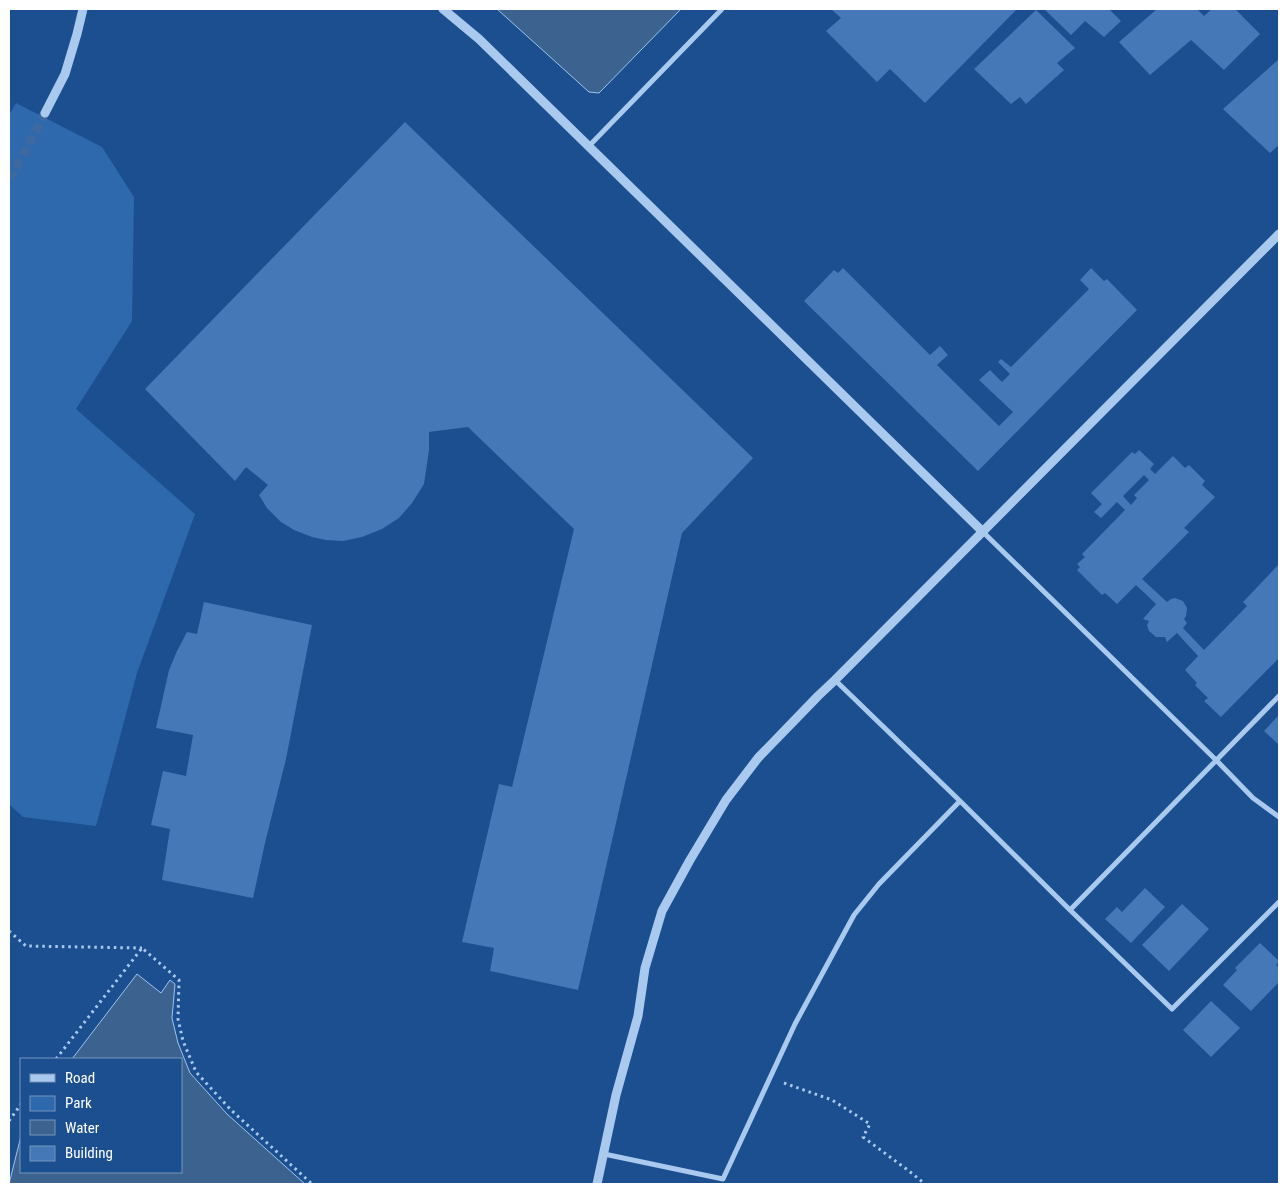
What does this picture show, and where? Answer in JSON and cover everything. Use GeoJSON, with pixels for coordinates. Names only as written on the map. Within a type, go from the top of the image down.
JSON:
{"type":"FeatureCollection","features":[{"type":"Feature","properties":{"kind":"street"},"geometry":{"type":"LineString","coordinates":[[45,113],[65,74],[83,9]]}},
{"type":"Feature","properties":{"kind":"street"},"geometry":{"type":"LineString","coordinates":[[443,9],[479,39],[1217,761],[1252,798],[1279,817]]}},
{"type":"Feature","properties":{"kind":"street"},"geometry":{"type":"LineString","coordinates":[[588,146],[722,9]]}},
{"type":"Feature","properties":{"kind":"street"},"geometry":{"type":"LineString","coordinates":[[597,1184],[616,1095],[638,1016],[645,968],[662,910],[726,800],[758,758],[818,696],[1279,234]]}},
{"type":"Feature","properties":{"kind":"street"},"geometry":{"type":"LineString","coordinates":[[835,680],[1172,1010],[1279,902]]}},
{"type":"Feature","properties":{"kind":"street"},"geometry":{"type":"LineString","coordinates":[[1070,910],[1279,696]]}},
{"type":"Feature","properties":{"kind":"street"},"geometry":{"type":"LineString","coordinates":[[604,1154],[723,1179],[796,1024],[854,915],[879,884],[960,801]]}},
{"type":"Feature","properties":{"kind":"path"},"geometry":{"type":"LineString","coordinates":[[9,931],[26,946],[142,948],[179,980],[178,1019],[183,1041],[196,1072],[231,1110],[312,1184]]}},
{"type":"Feature","properties":{"kind":"path"},"geometry":{"type":"LineString","coordinates":[[57,1058],[142,948]]}},
{"type":"Feature","properties":{"kind":"path"},"geometry":{"type":"LineString","coordinates":[[770,1078],[832,1100],[870,1124],[863,1136],[925,1184]]}},
{"type":"Feature","properties":{"kind":"path"},"geometry":{"type":"LineString","coordinates":[[9,1121],[20,1105]]}},
{"type":"Feature","properties":{"kind":"green space"},"geometry":{"type":"Polygon","coordinates":[[[16,103],[102,147],[134,197],[132,321],[76,409],[195,514],[137,673],[96,826],[23,817],[9,804],[9,115],[16,103]]]}},
{"type":"Feature","properties":{"kind":"water"},"geometry":{"type":"Polygon","coordinates":[[[497,9],[681,9],[599,93],[589,92],[497,9]]]}},
{"type":"Feature","properties":{"kind":"water"},"geometry":{"type":"Polygon","coordinates":[[[137,974],[161,993],[170,980],[175,984],[172,1018],[178,1043],[190,1073],[227,1114],[305,1184],[9,1184],[20,1140],[20,1173],[182,1173],[182,1058],[73,1058],[137,974]]]}},
{"type":"Feature","properties":{"kind":"building"},"geometry":{"type":"Polygon","coordinates":[[[831,9],[1017,9],[925,103],[890,69],[877,82],[826,31],[841,18],[831,9]]]}},
{"type":"Feature","properties":{"kind":"building"},"geometry":{"type":"Polygon","coordinates":[[[1044,9],[1109,9],[1121,21],[1104,37],[1085,21],[1071,35],[1044,9]]]}},
{"type":"Feature","properties":{"kind":"building"},"geometry":{"type":"Polygon","coordinates":[[[1157,9],[1197,9],[1204,16],[1212,9],[1235,9],[1260,34],[1224,70],[1191,40],[1150,75],[1119,42],[1157,9]]]}},
{"type":"Feature","properties":{"kind":"building"},"geometry":{"type":"Polygon","coordinates":[[[1036,10],[1075,48],[1057,63],[1064,70],[1026,104],[1020,97],[1011,104],[974,69],[1036,10]]]}},
{"type":"Feature","properties":{"kind":"building"},"geometry":{"type":"Polygon","coordinates":[[[1279,59],[1279,145],[1270,153],[1223,109],[1279,59]]]}},
{"type":"Feature","properties":{"kind":"building"},"geometry":{"type":"Polygon","coordinates":[[[405,122],[753,458],[682,533],[578,990],[490,971],[494,948],[462,942],[499,784],[512,787],[574,529],[468,427],[429,432],[429,450],[424,484],[412,503],[399,518],[382,529],[362,537],[343,541],[312,537],[294,530],[281,522],[267,508],[259,495],[268,485],[246,467],[235,481],[145,389],[405,122]]]}},
{"type":"Feature","properties":{"kind":"building"},"geometry":{"type":"Polygon","coordinates":[[[843,268],[930,355],[940,346],[948,355],[937,365],[999,426],[1013,412],[979,380],[990,370],[1002,382],[1010,374],[998,362],[1001,359],[1011,367],[1089,289],[1080,280],[1091,268],[1104,281],[1107,279],[1137,310],[978,471],[804,301],[834,270],[838,273],[843,268]]]}},
{"type":"Feature","properties":{"kind":"building"},"geometry":{"type":"Polygon","coordinates":[[[1139,450],[1154,464],[1150,469],[1155,474],[1173,456],[1185,468],[1189,465],[1205,481],[1202,485],[1215,497],[1184,528],[1189,532],[1142,579],[1167,602],[1175,598],[1183,601],[1187,608],[1184,619],[1187,623],[1183,628],[1204,650],[1247,606],[1243,602],[1279,564],[1279,658],[1221,717],[1204,701],[1208,698],[1195,685],[1197,683],[1185,670],[1198,656],[1177,633],[1167,642],[1165,637],[1156,637],[1149,631],[1147,625],[1149,621],[1143,619],[1156,604],[1136,585],[1117,604],[1105,593],[1102,595],[1077,570],[1080,567],[1077,564],[1085,557],[1082,554],[1125,510],[1117,502],[1101,518],[1094,512],[1102,504],[1091,493],[1132,452],[1135,454],[1139,450]],[[1144,475],[1123,496],[1131,505],[1137,498],[1134,495],[1149,480],[1144,475]]]}},
{"type":"Feature","properties":{"kind":"building"},"geometry":{"type":"Polygon","coordinates":[[[204,602],[312,625],[286,759],[253,898],[162,880],[170,829],[151,825],[163,771],[186,776],[193,735],[156,728],[169,670],[187,632],[197,634],[204,602]]]}},
{"type":"Feature","properties":{"kind":"building"},"geometry":{"type":"Polygon","coordinates":[[[1279,715],[1279,745],[1264,731],[1279,715]]]}},
{"type":"Feature","properties":{"kind":"building"},"geometry":{"type":"Polygon","coordinates":[[[1145,888],[1165,907],[1131,943],[1105,919],[1117,907],[1122,912],[1145,888]]]}},
{"type":"Feature","properties":{"kind":"building"},"geometry":{"type":"Polygon","coordinates":[[[1182,904],[1209,929],[1169,971],[1142,945],[1182,904]]]}},
{"type":"Feature","properties":{"kind":"building"},"geometry":{"type":"Polygon","coordinates":[[[1260,943],[1279,961],[1276,965],[1279,968],[1279,982],[1251,1011],[1223,985],[1237,970],[1235,968],[1260,943]]]}},
{"type":"Feature","properties":{"kind":"building"},"geometry":{"type":"Polygon","coordinates":[[[1211,1001],[1240,1028],[1211,1057],[1183,1030],[1211,1001]]]}},
{"type":"Feature","properties":{"kind":"tunnel"},"geometry":{"type":"LineString","coordinates":[[9,179],[45,113]]}}]}
